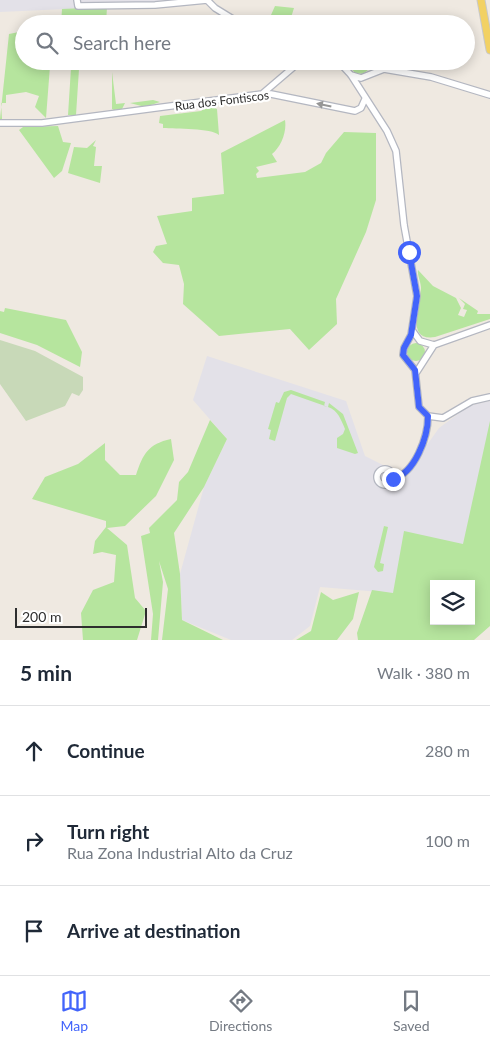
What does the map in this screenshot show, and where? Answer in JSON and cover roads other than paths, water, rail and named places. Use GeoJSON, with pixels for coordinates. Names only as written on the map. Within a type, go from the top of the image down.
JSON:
{"type":"FeatureCollection","features":[{"type":"Feature","properties":{"kind":"main road"},"geometry":{"type":"LineString","coordinates":[[481,0],[490,50]]}},
{"type":"Feature","properties":{"kind":"street"},"geometry":{"type":"LineString","coordinates":[[77,3],[155,4],[207,0],[227,15]]}},
{"type":"Feature","properties":{"kind":"street"},"geometry":{"type":"LineString","coordinates":[[262,94],[291,70]]}},
{"type":"Feature","properties":{"kind":"street"},"geometry":{"type":"LineString","coordinates":[[347,70],[357,78],[382,70]]}},
{"type":"Feature","properties":{"kind":"street"},"geometry":{"type":"LineString","coordinates":[[350,70],[365,99],[387,131],[396,151],[409,252],[417,296],[412,330],[403,355],[416,373],[419,407],[428,416],[443,418],[472,401],[490,397]]}},
{"type":"Feature","properties":{"kind":"street"},"geometry":{"type":"LineString","coordinates":[[362,92],[371,70]]}},
{"type":"Feature","properties":{"kind":"street"},"geometry":{"type":"LineString","coordinates":[[390,70],[431,77],[488,94]]}},
{"type":"Feature","properties":{"kind":"street","name":"Rua dos Fontiscos"},"geometry":{"type":"LineString","coordinates":[[0,122],[42,123],[262,94],[271,94],[355,111],[361,108],[365,99]]}},
{"type":"Feature","properties":{"kind":"street"},"geometry":{"type":"LineString","coordinates":[[408,343],[422,342],[434,345],[490,325]]}},
{"type":"Feature","properties":{"kind":"street"},"geometry":{"type":"LineString","coordinates":[[412,330],[427,347],[428,354]]}},
{"type":"Feature","properties":{"kind":"street"},"geometry":{"type":"LineString","coordinates":[[416,373],[434,345]]}},
{"type":"Feature","properties":{"kind":"street"},"geometry":{"type":"LineString","coordinates":[[409,363],[422,363]]}},
{"type":"Feature","properties":{"kind":"street"},"geometry":{"type":"LineString","coordinates":[[393,479],[401,475],[421,449],[428,428],[428,416]]}}]}
